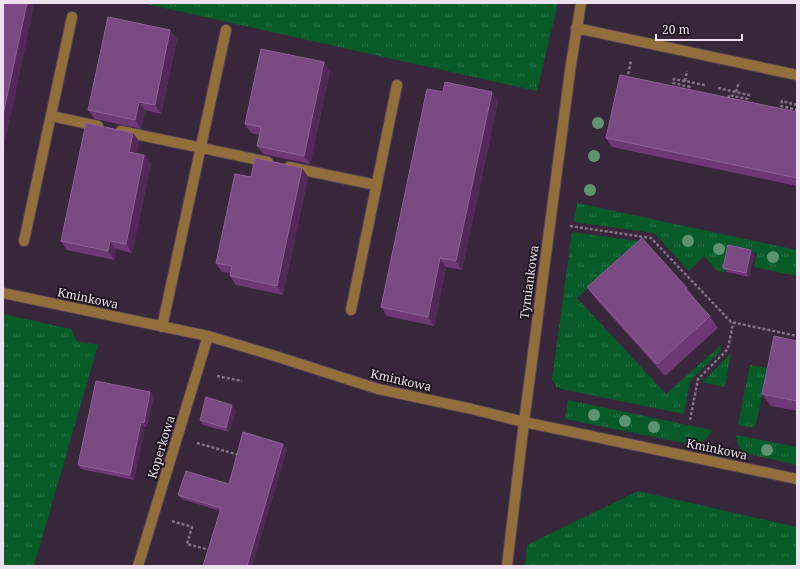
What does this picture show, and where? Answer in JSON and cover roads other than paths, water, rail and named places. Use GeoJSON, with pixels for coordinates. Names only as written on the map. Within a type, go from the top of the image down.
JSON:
{"type":"FeatureCollection","features":[{"type":"Feature","properties":{"kind":"street","name":"Tymiankowa"},"geometry":{"type":"LineString","coordinates":[[507,566],[524,422],[576,28],[581,3]]}},
{"type":"Feature","properties":{"kind":"street"},"geometry":{"type":"LineString","coordinates":[[24,241],[72,17]]}},
{"type":"Feature","properties":{"kind":"street"},"geometry":{"type":"LineString","coordinates":[[576,28],[797,75]]}},
{"type":"Feature","properties":{"kind":"street"},"geometry":{"type":"LineString","coordinates":[[162,327],[226,30]]}},
{"type":"Feature","properties":{"kind":"street"},"geometry":{"type":"LineString","coordinates":[[351,310],[397,85]]}},
{"type":"Feature","properties":{"kind":"street"},"geometry":{"type":"LineString","coordinates":[[50,116],[376,185]]}},
{"type":"Feature","properties":{"kind":"street","name":"Kminkowa"},"geometry":{"type":"LineString","coordinates":[[3,293],[208,336],[378,389],[472,409],[524,422],[797,479]]}},
{"type":"Feature","properties":{"kind":"street","name":"Koperkowa"},"geometry":{"type":"LineString","coordinates":[[138,566],[208,336]]}}]}
